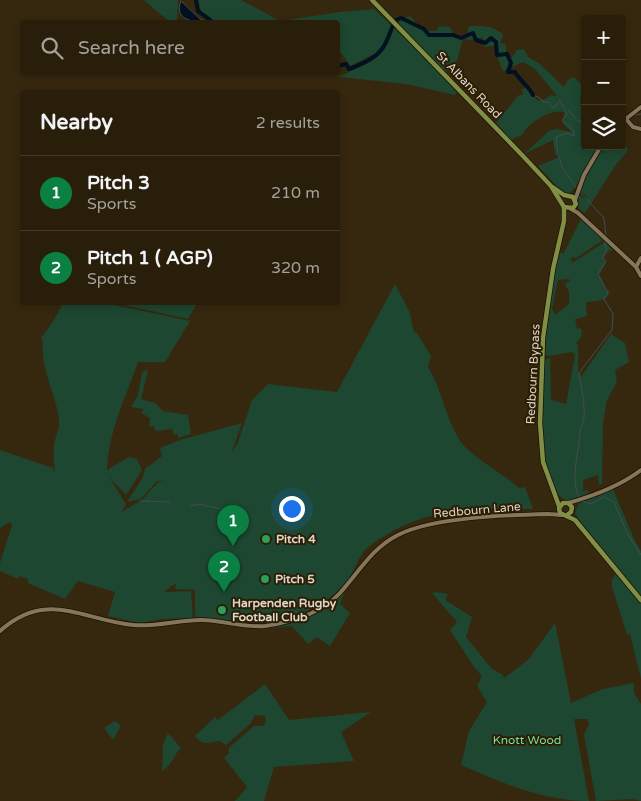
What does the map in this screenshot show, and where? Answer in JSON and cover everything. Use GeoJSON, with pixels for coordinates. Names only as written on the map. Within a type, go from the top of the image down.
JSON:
{"type":"FeatureCollection","features":[{"type":"Feature","properties":{"kind":"main road","name":"St Albans Road"},"geometry":{"type":"LineString","coordinates":[[372,0],[551,186],[563,205]]}},
{"type":"Feature","properties":{"kind":"main road"},"geometry":{"type":"LineString","coordinates":[[626,118],[641,107]]}},
{"type":"Feature","properties":{"kind":"main road"},"geometry":{"type":"LineString","coordinates":[[626,120],[633,127],[641,128]]}},
{"type":"Feature","properties":{"kind":"main road"},"geometry":{"type":"LineString","coordinates":[[578,212],[575,202],[577,190],[599,150]]}},
{"type":"Feature","properties":{"kind":"main road","name":"St Albans Road"},"geometry":{"type":"LineString","coordinates":[[551,186],[575,202]]}},
{"type":"Feature","properties":{"kind":"main road"},"geometry":{"type":"LineString","coordinates":[[577,190],[567,196],[563,205],[578,212],[601,236],[636,267],[641,276]]}},
{"type":"Feature","properties":{"kind":"main road","name":"Redbourn Bypass"},"geometry":{"type":"LineString","coordinates":[[564,221],[575,202]]}},
{"type":"Feature","properties":{"kind":"main road","name":"Redbourn Bypass"},"geometry":{"type":"LineString","coordinates":[[559,507],[558,496],[546,471],[541,450],[541,356],[553,269],[564,221],[563,205]]}},
{"type":"Feature","properties":{"kind":"main road"},"geometry":{"type":"LineString","coordinates":[[636,267],[641,258]]}},
{"type":"Feature","properties":{"kind":"main road"},"geometry":{"type":"LineString","coordinates":[[575,520],[565,515],[559,507],[567,503],[580,501],[619,484],[641,470]]}},
{"type":"Feature","properties":{"kind":"main road","name":"Redbourn Bypass"},"geometry":{"type":"LineString","coordinates":[[558,496],[572,510]]}},
{"type":"Feature","properties":{"kind":"main road"},"geometry":{"type":"LineString","coordinates":[[565,515],[580,501]]}},
{"type":"Feature","properties":{"kind":"main road","name":"Redbourn Lane"},"geometry":{"type":"LineString","coordinates":[[550,514],[559,507]]}},
{"type":"Feature","properties":{"kind":"main road"},"geometry":{"type":"LineString","coordinates":[[572,510],[575,520],[641,600]]}},
{"type":"Feature","properties":{"kind":"main road","name":"Redbourn Lane"},"geometry":{"type":"LineString","coordinates":[[0,631],[26,615],[54,609],[80,612],[136,626],[197,620],[253,626],[284,622],[310,614],[327,604],[340,592],[373,553],[391,539],[412,529],[446,521],[550,514],[565,515]]}},
{"type":"Feature","properties":{"kind":"green space"},"geometry":{"type":"Polygon","coordinates":[[[144,0],[178,0],[177,20],[168,20],[144,0]]]}},
{"type":"Feature","properties":{"kind":"green space"},"geometry":{"type":"Polygon","coordinates":[[[198,0],[241,0],[278,20],[211,20],[202,14],[198,0]]]}},
{"type":"Feature","properties":{"kind":"green space"},"geometry":{"type":"Polygon","coordinates":[[[374,9],[409,42],[397,27],[399,21],[410,16],[424,29],[436,31],[440,26],[450,27],[453,34],[463,38],[468,33],[468,27],[481,26],[492,28],[503,35],[500,43],[506,45],[506,51],[511,58],[517,50],[524,49],[528,57],[540,64],[564,87],[568,80],[574,77],[578,81],[581,85],[581,150],[597,150],[581,179],[570,193],[565,195],[538,166],[559,157],[555,154],[553,140],[524,154],[549,131],[556,129],[572,132],[563,124],[564,112],[553,112],[541,117],[530,125],[523,134],[511,140],[496,123],[519,95],[523,95],[522,89],[526,88],[538,101],[550,95],[557,96],[535,69],[523,62],[503,71],[495,51],[497,45],[486,47],[482,45],[483,37],[471,40],[463,39],[457,61],[445,72],[432,58],[413,46],[457,92],[455,95],[406,84],[339,77],[375,59],[375,56],[371,55],[351,66],[340,52],[340,20],[287,20],[374,9]]]}},
{"type":"Feature","properties":{"kind":"green space"},"geometry":{"type":"Polygon","coordinates":[[[626,145],[628,150],[615,166],[585,213],[579,209],[578,194],[586,200],[588,198],[580,191],[602,150],[626,150],[626,145]]]}},
{"type":"Feature","properties":{"kind":"green space"},"geometry":{"type":"Polygon","coordinates":[[[581,219],[603,240],[576,258],[571,257],[572,263],[605,242],[613,250],[607,252],[603,258],[606,263],[599,274],[605,289],[610,292],[606,298],[586,302],[587,316],[575,319],[577,329],[581,328],[582,336],[576,343],[578,345],[578,371],[581,377],[611,334],[625,343],[629,362],[615,370],[617,382],[607,400],[603,424],[602,484],[599,485],[598,475],[583,480],[583,491],[587,490],[589,494],[570,500],[556,493],[549,478],[545,459],[542,414],[543,360],[550,358],[551,400],[566,404],[575,355],[572,352],[545,355],[546,325],[557,253],[564,253],[581,219]],[[569,279],[558,280],[552,309],[555,315],[569,304],[569,292],[565,284],[570,281],[569,279]]]}},
{"type":"Feature","properties":{"kind":"green space"},"geometry":{"type":"Polygon","coordinates":[[[395,284],[410,313],[414,333],[416,332],[431,356],[428,367],[437,385],[454,431],[464,446],[479,459],[519,488],[525,487],[533,509],[458,511],[440,514],[405,525],[382,537],[366,549],[349,578],[334,594],[317,606],[298,614],[278,619],[237,621],[195,618],[195,590],[175,589],[176,583],[164,592],[191,591],[193,618],[162,619],[139,623],[108,616],[115,592],[78,581],[65,599],[28,583],[28,579],[19,576],[18,579],[0,571],[0,563],[12,525],[10,522],[0,528],[0,450],[53,468],[55,473],[54,449],[59,419],[46,371],[41,338],[53,322],[62,305],[114,305],[190,321],[165,362],[138,362],[123,402],[114,428],[107,470],[129,457],[137,459],[142,470],[126,495],[109,477],[126,504],[121,512],[142,500],[158,482],[165,482],[157,481],[141,499],[127,502],[143,477],[145,469],[162,456],[160,448],[180,440],[242,423],[231,454],[238,442],[252,400],[268,384],[337,392],[395,284]]]}},
{"type":"Feature","properties":{"kind":"green space"},"geometry":{"type":"Polygon","coordinates":[[[124,305],[196,305],[188,319],[124,305]]]}},
{"type":"Feature","properties":{"kind":"green space"},"geometry":{"type":"Polygon","coordinates":[[[148,370],[141,399],[155,403],[163,411],[188,415],[191,434],[178,438],[178,434],[174,435],[172,429],[156,431],[154,426],[149,427],[150,418],[141,413],[144,409],[131,407],[138,395],[142,372],[148,370]]]}},
{"type":"Feature","properties":{"kind":"green space"},"geometry":{"type":"Polygon","coordinates":[[[613,489],[641,551],[641,597],[582,525],[575,513],[579,503],[613,489]]]}},
{"type":"Feature","properties":{"kind":"green space"},"geometry":{"type":"Polygon","coordinates":[[[616,574],[641,603],[641,678],[630,634],[627,635],[612,587],[612,579],[616,574]]]}},
{"type":"Feature","properties":{"kind":"green space"},"geometry":{"type":"Polygon","coordinates":[[[345,591],[340,604],[350,613],[330,646],[317,637],[308,644],[292,626],[268,628],[318,610],[345,591]]]}},
{"type":"Feature","properties":{"kind":"green space","name":"Knott Wood"},"geometry":{"type":"Polygon","coordinates":[[[432,593],[448,594],[445,600],[472,617],[466,637],[492,669],[503,675],[504,678],[528,660],[555,623],[571,703],[603,689],[634,683],[634,693],[641,704],[641,801],[632,799],[596,801],[584,735],[589,724],[587,719],[574,719],[589,801],[555,798],[523,790],[461,765],[469,731],[487,702],[477,686],[482,676],[450,630],[457,622],[432,593]]]}},
{"type":"Feature","properties":{"kind":"green space"},"geometry":{"type":"Polygon","coordinates":[[[265,684],[289,720],[371,712],[341,732],[354,761],[274,767],[264,801],[235,801],[247,787],[224,758],[229,753],[229,748],[254,726],[264,726],[265,716],[255,715],[251,723],[226,745],[220,741],[204,743],[195,736],[215,717],[218,720],[265,684]]]}},
{"type":"Feature","properties":{"kind":"green space"},"geometry":{"type":"Polygon","coordinates":[[[115,721],[121,726],[113,740],[104,728],[115,721]]]}},
{"type":"Feature","properties":{"kind":"green space"},"geometry":{"type":"Polygon","coordinates":[[[168,733],[181,748],[162,771],[163,744],[168,733]]]}},
{"type":"Feature","properties":{"kind":"water"},"geometry":{"type":"Polygon","coordinates":[[[181,1],[203,20],[187,19],[180,12],[181,1]]]}},
{"type":"Feature","properties":{"kind":"waterway"},"geometry":{"type":"LineString","coordinates":[[196,0],[198,11],[210,20]]}},
{"type":"Feature","properties":{"kind":"waterway"},"geometry":{"type":"LineString","coordinates":[[340,66],[346,64],[349,69],[362,64],[379,53],[396,20],[401,18],[424,29],[429,35],[453,35],[461,38],[473,33],[476,40],[485,43],[491,38],[496,42],[497,55],[507,54],[511,63],[508,72],[515,72],[533,95]]}},
{"type":"Feature","properties":{"kind":"waterway"},"geometry":{"type":"LineString","coordinates":[[533,95],[540,98],[543,102],[548,102],[552,107],[555,107],[560,100],[567,115],[562,120],[574,131],[574,136],[566,133],[556,137],[558,154]]}},
{"type":"Feature","properties":{"kind":"waterway"},"geometry":{"type":"LineString","coordinates":[[568,110],[578,121],[581,121]]}},
{"type":"Feature","properties":{"kind":"waterway"},"geometry":{"type":"LineString","coordinates":[[634,115],[641,114]]}},
{"type":"Feature","properties":{"kind":"waterway"},"geometry":{"type":"LineString","coordinates":[[559,156],[562,167],[577,189]]}},
{"type":"Feature","properties":{"kind":"waterway"},"geometry":{"type":"LineString","coordinates":[[580,192],[604,218],[606,236]]}},
{"type":"Feature","properties":{"kind":"waterway"},"geometry":{"type":"LineString","coordinates":[[579,498],[576,490],[575,473],[580,430],[584,419],[579,373],[612,330],[613,314],[604,299],[608,293],[598,274],[606,261],[603,258],[607,249],[605,240]]}},
{"type":"Feature","properties":{"kind":"waterway"},"geometry":{"type":"LineString","coordinates":[[581,501],[591,504],[604,497],[614,502],[627,533],[641,555]]}},
{"type":"Feature","properties":{"kind":"waterway"},"geometry":{"type":"LineString","coordinates":[[140,501],[170,502]]}},
{"type":"Feature","properties":{"kind":"waterway"},"geometry":{"type":"LineString","coordinates":[[190,506],[199,504],[221,509]]}},
{"type":"Feature","properties":{"kind":"place","name":"Pitch 4"},"geometry":{"type":"Point","coordinates":[266,539]}},
{"type":"Feature","properties":{"kind":"place","name":"Pitch 3"},"geometry":{"type":"Point","coordinates":[233,546]}},
{"type":"Feature","properties":{"kind":"place","name":"Pitch 5"},"geometry":{"type":"Point","coordinates":[265,579]}},
{"type":"Feature","properties":{"kind":"place","name":"Pitch 1 ( AGP)"},"geometry":{"type":"Point","coordinates":[224,592]}},
{"type":"Feature","properties":{"kind":"place","name":"Harpenden Rugby Football Club"},"geometry":{"type":"Point","coordinates":[222,610]}}]}
